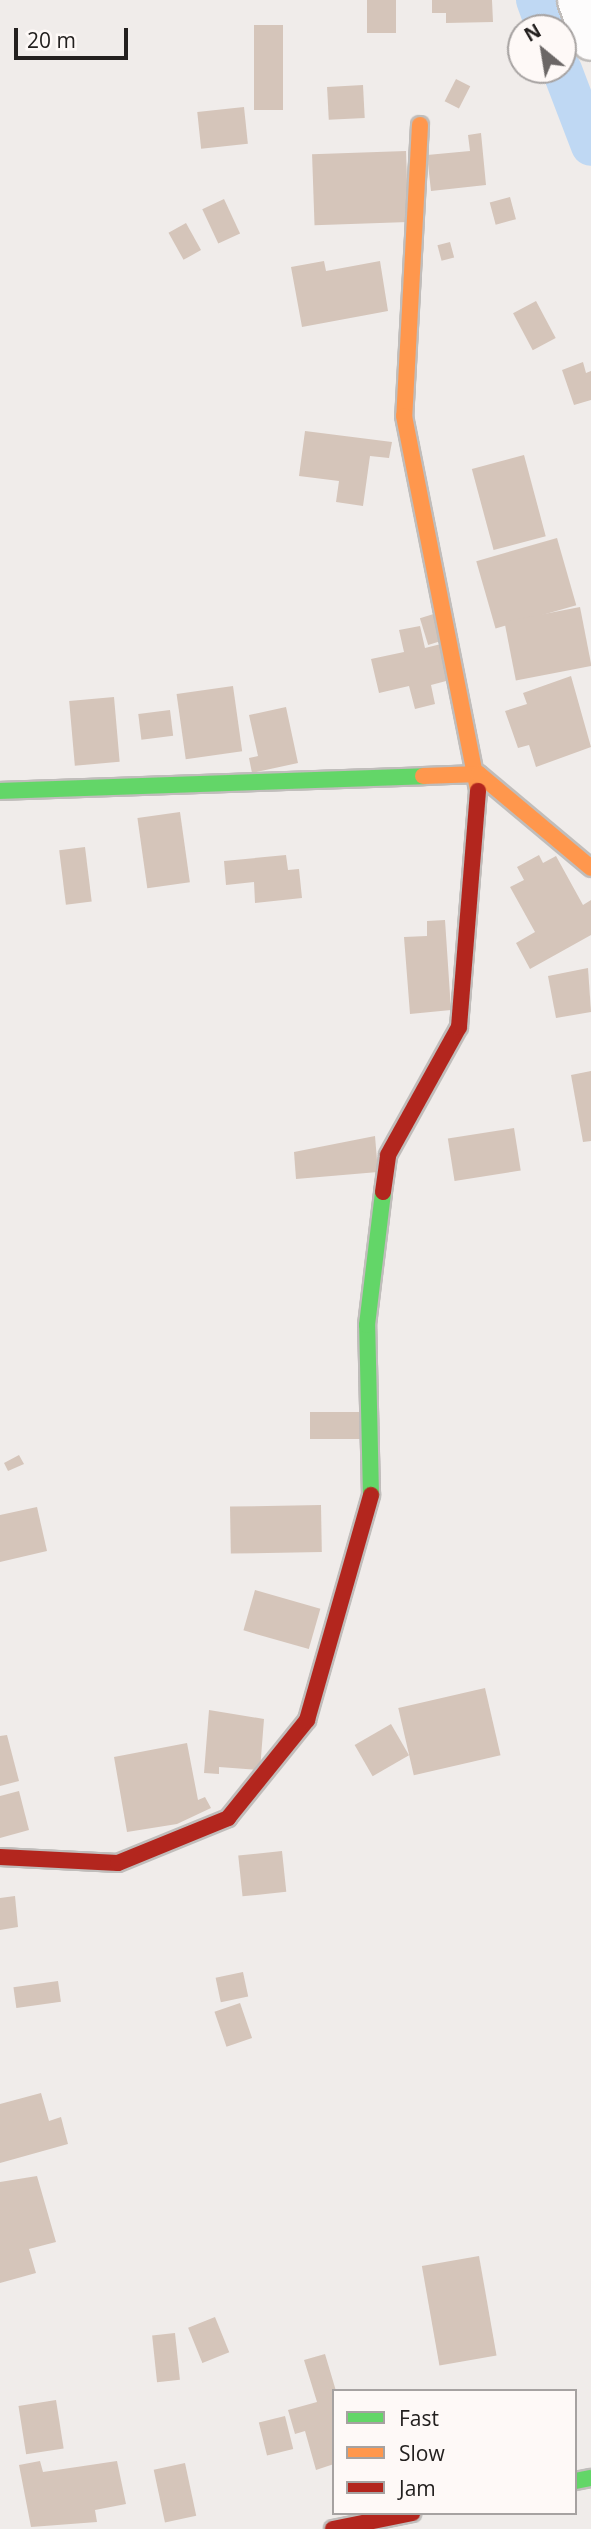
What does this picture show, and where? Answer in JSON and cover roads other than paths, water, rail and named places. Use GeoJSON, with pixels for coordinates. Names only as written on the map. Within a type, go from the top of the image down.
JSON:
{"type":"FeatureCollection","features":[{"type":"Feature","properties":{"kind":"street"},"geometry":{"type":"LineString","coordinates":[[577,0],[591,41]]}},
{"type":"Feature","properties":{"kind":"street"},"geometry":{"type":"LineString","coordinates":[[0,1857],[118,1863],[228,1818],[307,1720],[371,1510],[367,1325],[388,1155],[458,1027],[463,1005],[479,774],[404,416],[420,125]]}},
{"type":"Feature","properties":{"kind":"street"},"geometry":{"type":"LineString","coordinates":[[0,791],[479,774],[591,868]]}},
{"type":"Feature","properties":{"kind":"street"},"geometry":{"type":"LineString","coordinates":[[333,2529],[402,2515]]}},
{"type":"Feature","properties":{"kind":"waterway"},"geometry":{"type":"LineString","coordinates":[[536,0],[541,14]]}},
{"type":"Feature","properties":{"kind":"waterway"},"geometry":{"type":"LineString","coordinates":[[567,84],[591,146]]}}]}
